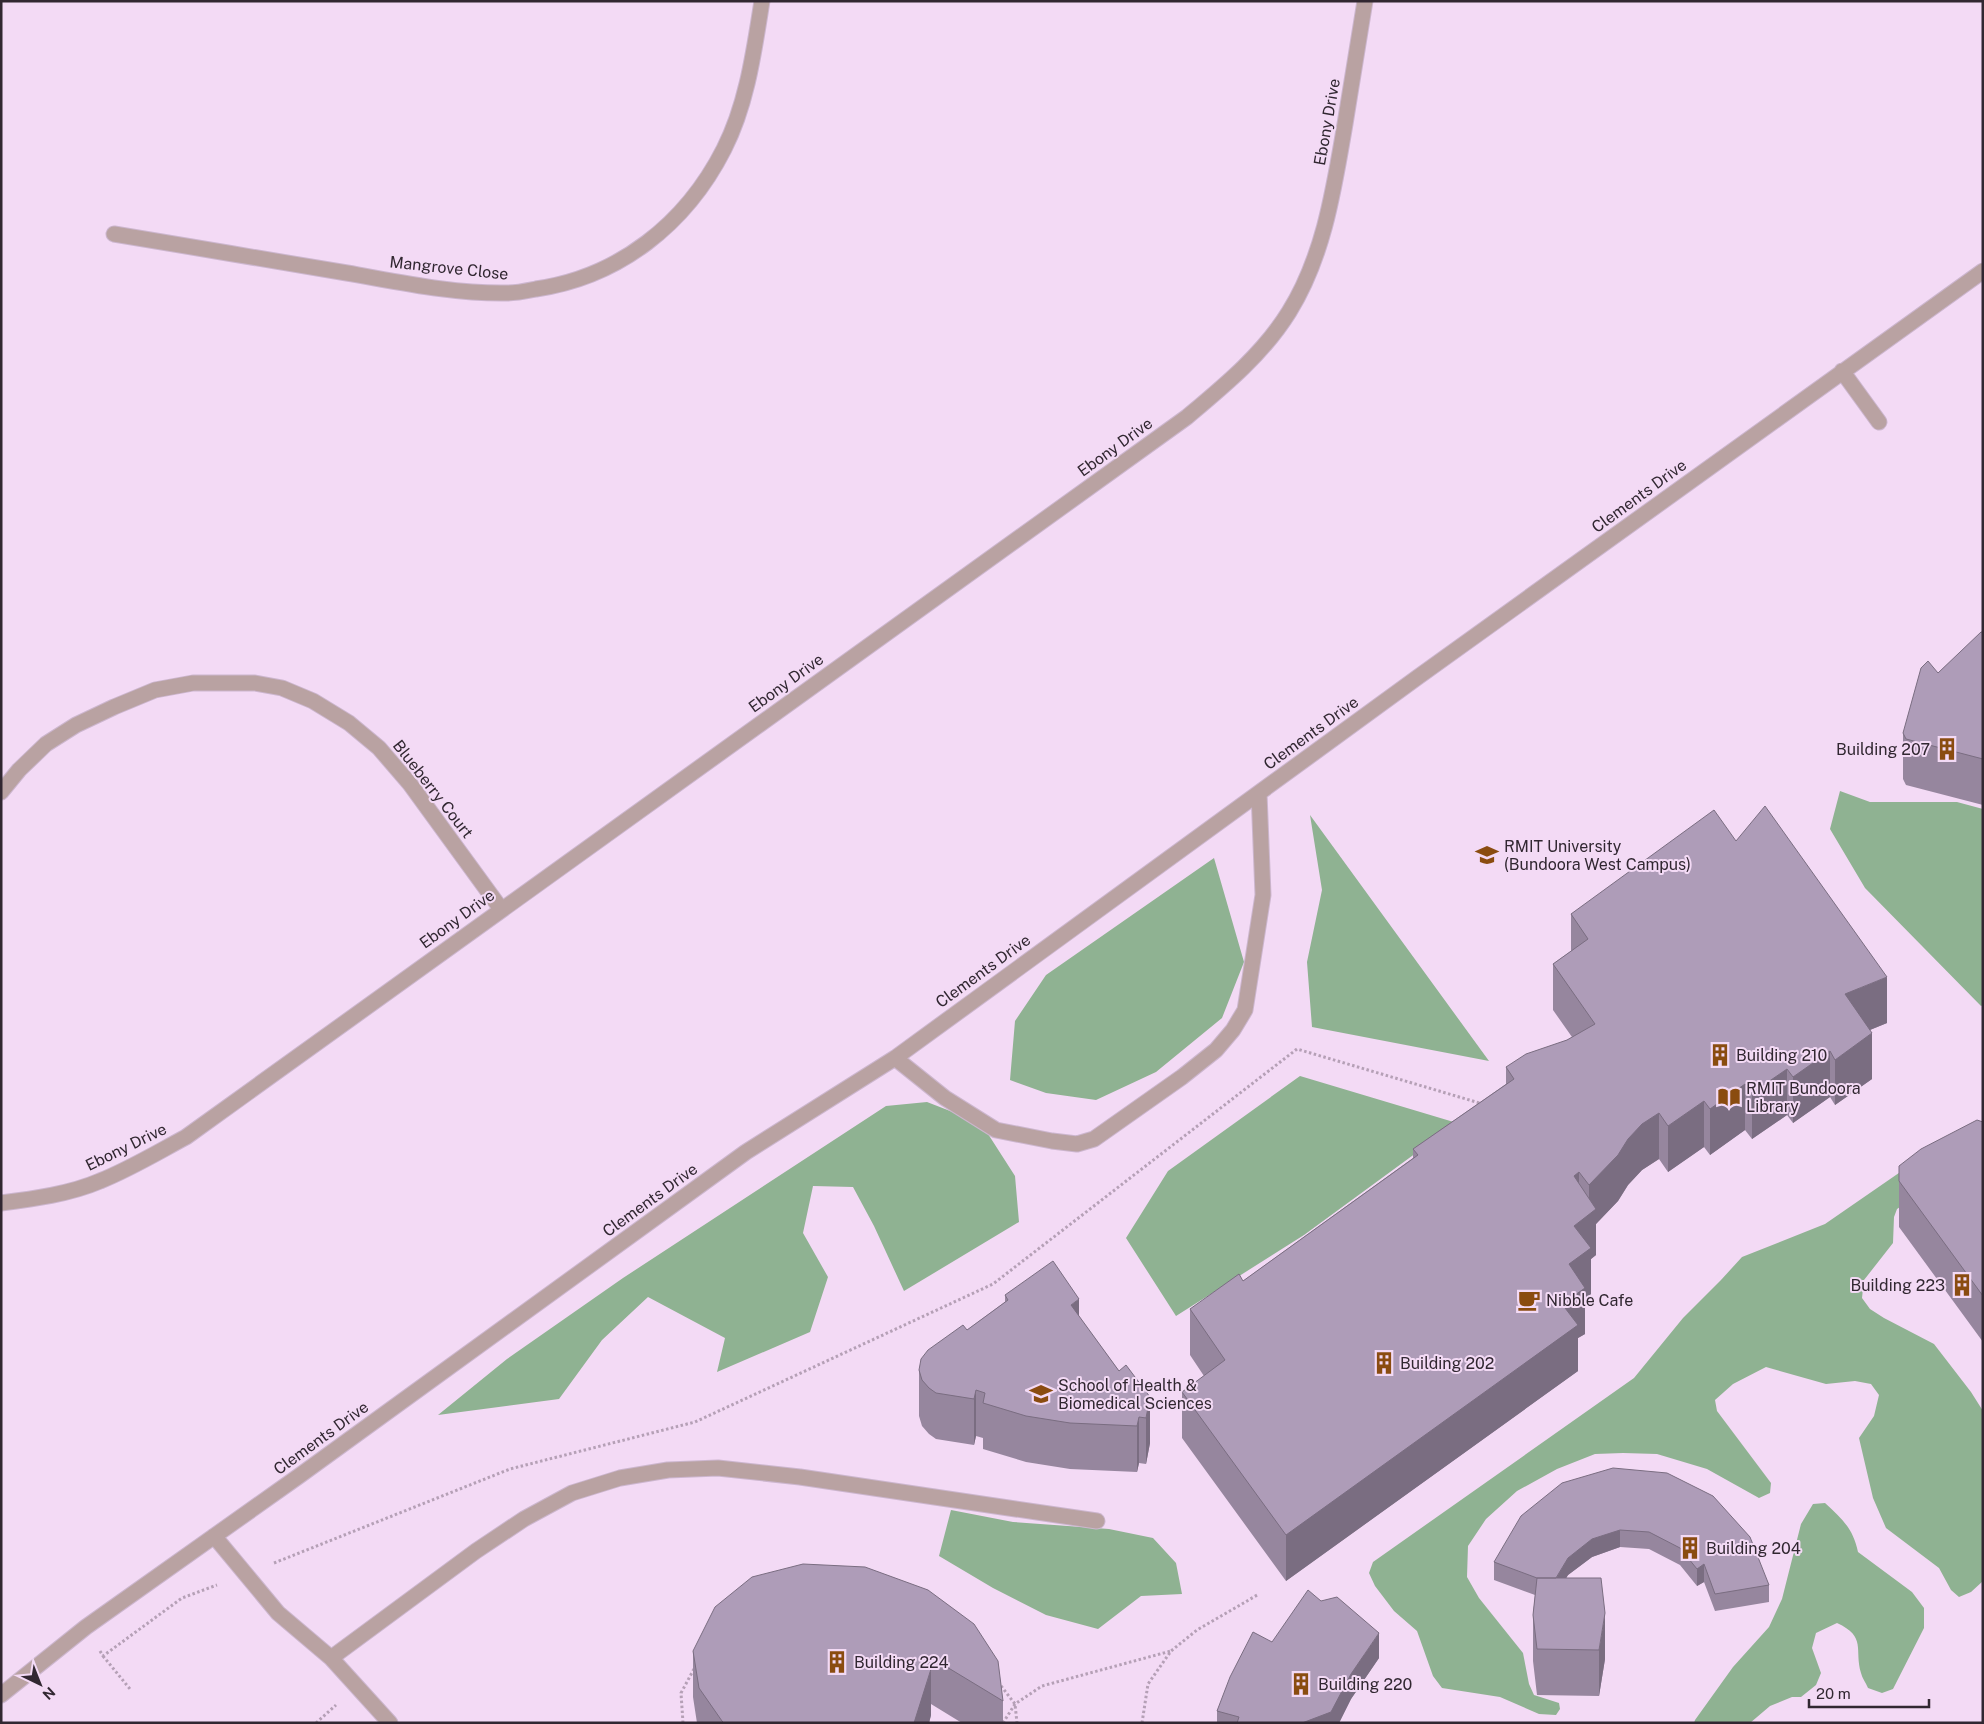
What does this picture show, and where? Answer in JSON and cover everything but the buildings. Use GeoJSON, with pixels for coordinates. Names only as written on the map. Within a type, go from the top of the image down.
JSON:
{"type":"FeatureCollection","features":[{"type":"Feature","properties":{"kind":"street","name":"Mangrove Close"},"geometry":{"type":"LineString","coordinates":[[114,234],[400,282],[461,290],[508,293],[563,285],[617,263],[646,244],[680,214],[706,182],[725,148],[741,107],[753,57],[762,1]]}},
{"type":"Feature","properties":{"kind":"street","name":"Ebony Drive"},"geometry":{"type":"LineString","coordinates":[[1,1203],[59,1193],[98,1182],[142,1162],[186,1136],[1187,417],[1229,382],[1261,349],[1289,312],[1312,266],[1323,231],[1338,167],[1365,1]]}},
{"type":"Feature","properties":{"kind":"street","name":"Clements Drive"},"geometry":{"type":"LineString","coordinates":[[1,1695],[86,1627],[746,1152],[895,1058],[1983,271]]}},
{"type":"Feature","properties":{"kind":"street"},"geometry":{"type":"LineString","coordinates":[[1842,372],[1879,422]]}},
{"type":"Feature","properties":{"kind":"street","name":"Blueberry Court"},"geometry":{"type":"LineString","coordinates":[[1,792],[19,770],[46,744],[76,725],[155,690],[193,683],[255,683],[282,688],[314,701],[350,723],[379,748],[410,784],[501,909]]}},
{"type":"Feature","properties":{"kind":"street"},"geometry":{"type":"LineString","coordinates":[[895,1058],[945,1098],[996,1130],[1077,1144],[1094,1139],[1182,1077],[1216,1050],[1233,1030],[1245,1010],[1264,895],[1259,793]]}},
{"type":"Feature","properties":{"kind":"street"},"geometry":{"type":"LineString","coordinates":[[331,1658],[524,1518],[572,1492],[620,1478],[668,1470],[718,1468],[800,1478],[1097,1522]]}},
{"type":"Feature","properties":{"kind":"street"},"geometry":{"type":"LineString","coordinates":[[214,1536],[278,1613],[331,1658],[390,1723]]}},
{"type":"Feature","properties":{"kind":"path"},"geometry":{"type":"LineString","coordinates":[[103,1656],[182,1598],[510,1469],[695,1422],[993,1284],[1296,1049],[1484,1104]]}},
{"type":"Feature","properties":{"kind":"path"},"geometry":{"type":"LineString","coordinates":[[1142,1723],[1148,1684],[1171,1651],[1197,1630],[1259,1594]]}},
{"type":"Feature","properties":{"kind":"path"},"geometry":{"type":"LineString","coordinates":[[86,1627],[103,1656],[130,1689]]}},
{"type":"Feature","properties":{"kind":"path"},"geometry":{"type":"LineString","coordinates":[[1003,1723],[1015,1704],[1042,1686],[1171,1651]]}},
{"type":"Feature","properties":{"kind":"path"},"geometry":{"type":"LineString","coordinates":[[683,1723],[681,1693],[698,1662]]}},
{"type":"Feature","properties":{"kind":"path"},"geometry":{"type":"LineString","coordinates":[[994,1676],[1015,1704],[1017,1723]]}},
{"type":"Feature","properties":{"kind":"green space"},"geometry":{"type":"Polygon","coordinates":[[[1840,791],[1870,802],[1957,802],[1983,809],[1983,1005],[1981,1006],[1865,888],[1830,829],[1840,791]]]}},
{"type":"Feature","properties":{"kind":"green space"},"geometry":{"type":"Polygon","coordinates":[[[1310,815],[1489,1061],[1312,1027],[1307,962],[1322,890],[1310,815]]]}},
{"type":"Feature","properties":{"kind":"green space"},"geometry":{"type":"Polygon","coordinates":[[[1214,858],[1244,962],[1222,1018],[1156,1072],[1096,1100],[1046,1093],[1010,1080],[1015,1021],[1046,975],[1214,858]]]}},
{"type":"Feature","properties":{"kind":"green space"},"geometry":{"type":"Polygon","coordinates":[[[1300,1076],[1457,1123],[1304,1235],[1176,1316],[1126,1238],[1168,1171],[1300,1076]]]}},
{"type":"Feature","properties":{"kind":"green space"},"geometry":{"type":"Polygon","coordinates":[[[927,1102],[981,1123],[1015,1176],[1019,1222],[904,1291],[874,1226],[853,1187],[813,1186],[803,1233],[828,1277],[810,1332],[717,1372],[725,1338],[648,1297],[602,1340],[559,1399],[438,1415],[507,1359],[623,1278],[886,1106],[927,1102]]]}},
{"type":"Feature","properties":{"kind":"green space"},"geometry":{"type":"Polygon","coordinates":[[[1909,1166],[1962,1166],[1897,1209],[1894,1217],[1893,1243],[1864,1280],[1862,1298],[1870,1309],[1884,1318],[1934,1344],[1971,1392],[1983,1411],[1983,1581],[1971,1592],[1959,1597],[1951,1590],[1939,1568],[1886,1528],[1873,1498],[1859,1438],[1874,1416],[1879,1395],[1871,1384],[1855,1381],[1826,1384],[1766,1367],[1733,1384],[1715,1400],[1717,1411],[1771,1483],[1770,1493],[1759,1498],[1707,1469],[1657,1454],[1595,1454],[1557,1469],[1517,1491],[1486,1519],[1468,1546],[1467,1577],[1479,1598],[1523,1653],[1529,1684],[1534,1695],[1559,1703],[1560,1709],[1556,1715],[1539,1714],[1500,1697],[1442,1688],[1433,1676],[1417,1631],[1394,1611],[1375,1586],[1369,1573],[1373,1562],[1634,1378],[1683,1318],[1742,1257],[1825,1224],[1909,1166]]]}},
{"type":"Feature","properties":{"kind":"green space"},"geometry":{"type":"Polygon","coordinates":[[[1825,1503],[1842,1519],[1850,1530],[1858,1552],[1912,1592],[1924,1608],[1924,1628],[1893,1689],[1882,1693],[1868,1688],[1862,1677],[1859,1665],[1856,1639],[1852,1633],[1837,1623],[1816,1633],[1812,1648],[1821,1673],[1816,1685],[1801,1697],[1792,1697],[1770,1706],[1750,1723],[1694,1723],[1733,1667],[1769,1627],[1782,1599],[1801,1524],[1813,1504],[1825,1503]]]}},
{"type":"Feature","properties":{"kind":"green space"},"geometry":{"type":"Polygon","coordinates":[[[951,1510],[1013,1522],[1109,1529],[1153,1538],[1176,1563],[1182,1594],[1141,1596],[1098,1629],[1046,1615],[993,1588],[939,1556],[951,1510]]]}},
{"type":"Feature","properties":{"kind":"place","name":"Building 207"},"geometry":{"type":"Point","coordinates":[1947,749]}},
{"type":"Feature","properties":{"kind":"place","name":"RMIT University (Bundoora West Campus)"},"geometry":{"type":"Point","coordinates":[1487,855]}},
{"type":"Feature","properties":{"kind":"place","name":"Building 210"},"geometry":{"type":"Point","coordinates":[1720,1055]}},
{"type":"Feature","properties":{"kind":"place","name":"RMIT Bundoora Library"},"geometry":{"type":"Point","coordinates":[1729,1097]}},
{"type":"Feature","properties":{"kind":"place","name":"Building 223"},"geometry":{"type":"Point","coordinates":[1962,1285]}},
{"type":"Feature","properties":{"kind":"place","name":"Nibble Cafe"},"geometry":{"type":"Point","coordinates":[1529,1300]}},
{"type":"Feature","properties":{"kind":"place","name":"Building 202"},"geometry":{"type":"Point","coordinates":[1384,1363]}},
{"type":"Feature","properties":{"kind":"place","name":"School of Health & Biomedical Sciences"},"geometry":{"type":"Point","coordinates":[1041,1394]}},
{"type":"Feature","properties":{"kind":"place","name":"Building 204"},"geometry":{"type":"Point","coordinates":[1690,1548]}},
{"type":"Feature","properties":{"kind":"place","name":"Building 224"},"geometry":{"type":"Point","coordinates":[837,1662]}},
{"type":"Feature","properties":{"kind":"place","name":"Building 220"},"geometry":{"type":"Point","coordinates":[1301,1684]}}]}
